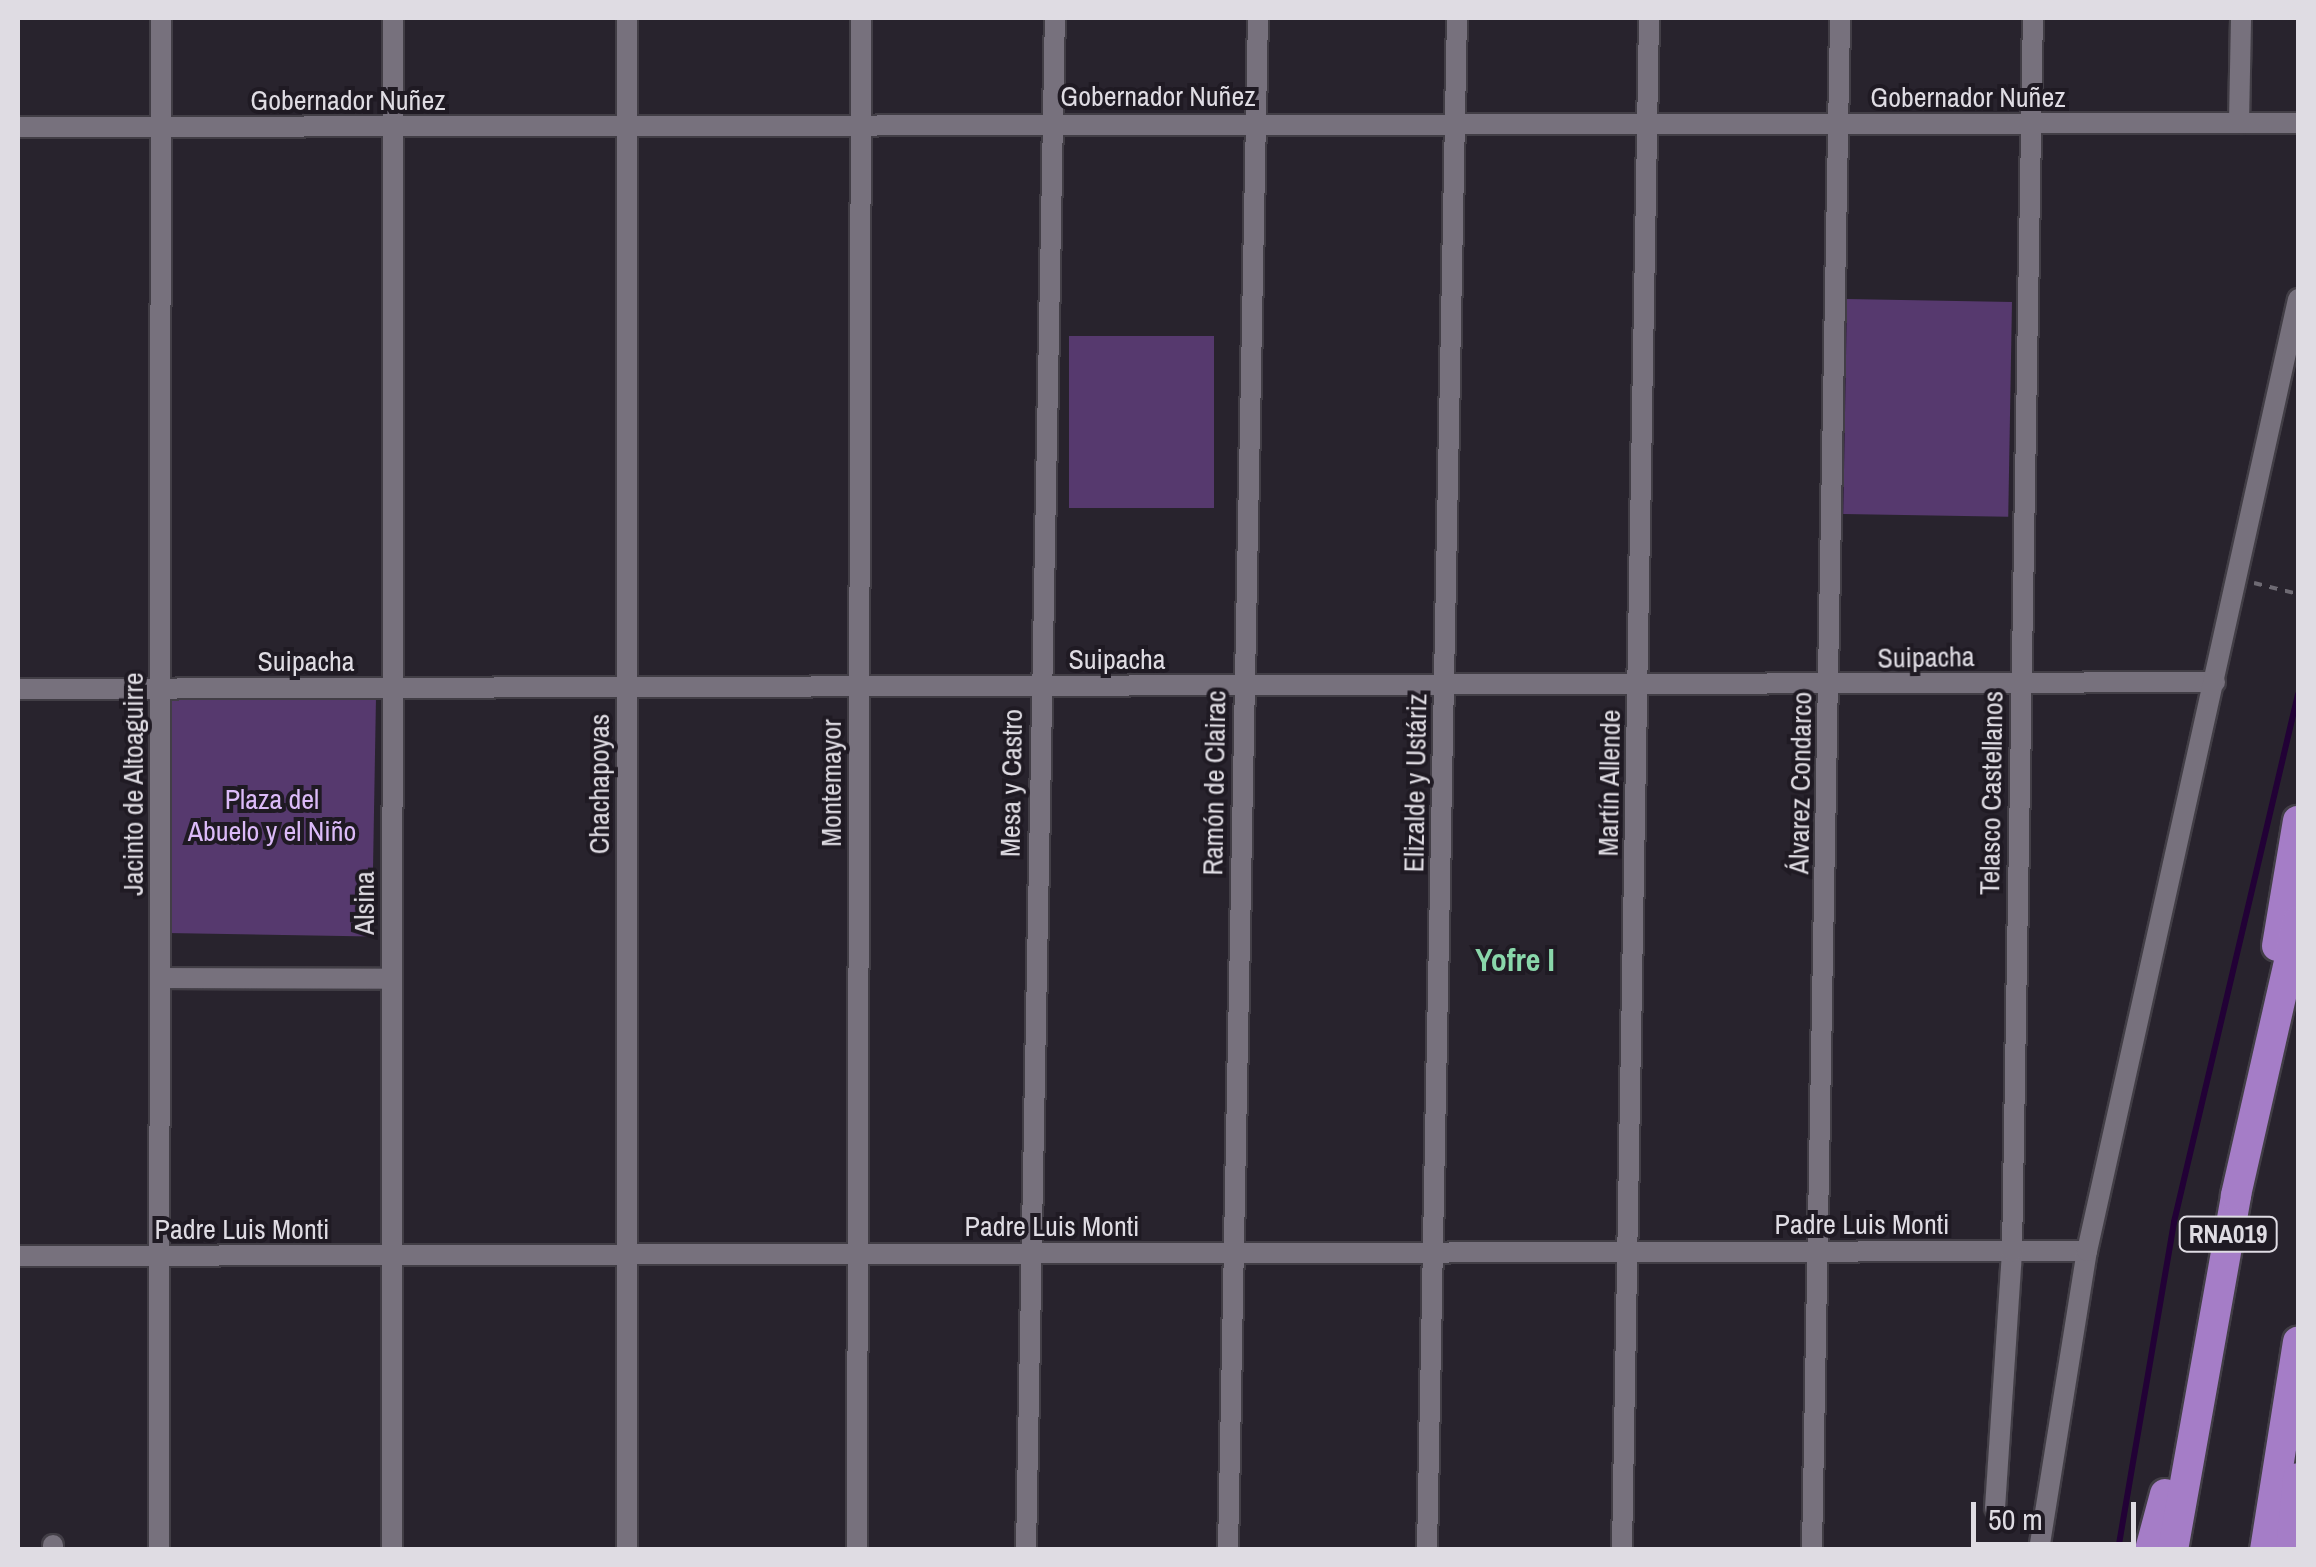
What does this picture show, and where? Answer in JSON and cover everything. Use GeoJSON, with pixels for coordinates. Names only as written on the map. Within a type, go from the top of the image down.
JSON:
{"type":"FeatureCollection","features":[{"type":"Feature","properties":{"kind":"highway"},"geometry":{"type":"LineString","coordinates":[[2262,1072],[2298,821]]}},
{"type":"Feature","properties":{"kind":"highway","name":"RNA019"},"geometry":{"type":"LineString","coordinates":[[2173,1550],[2214,1307],[2262,1072],[2298,921]]}},
{"type":"Feature","properties":{"kind":"highway"},"geometry":{"type":"LineString","coordinates":[[2150,1550],[2214,1307]]}},
{"type":"Feature","properties":{"kind":"highway"},"geometry":{"type":"LineString","coordinates":[[2265,1550],[2298,1342]]}},
{"type":"Feature","properties":{"kind":"highway"},"geometry":{"type":"LineString","coordinates":[[2291,1550],[2298,1478]]}},
{"type":"Feature","properties":{"kind":"street","name":"Jacinto de Altoaguirre"},"geometry":{"type":"LineString","coordinates":[[158,1550],[162,18]]}},
{"type":"Feature","properties":{"kind":"street","name":"Alsina"},"geometry":{"type":"LineString","coordinates":[[392,1550],[394,18]]}},
{"type":"Feature","properties":{"kind":"street","name":"Chachapoyas"},"geometry":{"type":"LineString","coordinates":[[626,18],[627,1550]]}},
{"type":"Feature","properties":{"kind":"street","name":"Montemayor"},"geometry":{"type":"LineString","coordinates":[[857,1550],[860,18]]}},
{"type":"Feature","properties":{"kind":"street","name":"Mesa y Castro"},"geometry":{"type":"LineString","coordinates":[[1026,1550],[1056,18]]}},
{"type":"Feature","properties":{"kind":"street","name":"Ramón de Clairac"},"geometry":{"type":"LineString","coordinates":[[1228,1550],[1258,18]]}},
{"type":"Feature","properties":{"kind":"street","name":"Elizalde y Ustáriz"},"geometry":{"type":"LineString","coordinates":[[1427,1550],[1457,18]]}},
{"type":"Feature","properties":{"kind":"street","name":"Martín Allende"},"geometry":{"type":"LineString","coordinates":[[1622,1550],[1649,18]]}},
{"type":"Feature","properties":{"kind":"street","name":"Álvarez Condarco"},"geometry":{"type":"LineString","coordinates":[[1812,1550],[1840,18]]}},
{"type":"Feature","properties":{"kind":"street","name":"Telasco Castellanos"},"geometry":{"type":"LineString","coordinates":[[1994,1508],[2012,1252],[2033,18]]}},
{"type":"Feature","properties":{"kind":"street"},"geometry":{"type":"LineString","coordinates":[[2239,122],[2241,18]]}},
{"type":"Feature","properties":{"kind":"street","name":"Gobernador Nuñez"},"geometry":{"type":"LineString","coordinates":[[18,127],[2298,124]]}},
{"type":"Feature","properties":{"kind":"street"},"geometry":{"type":"LineString","coordinates":[[2039,1550],[2087,1251],[2298,298]]}},
{"type":"Feature","properties":{"kind":"street","name":"Suipacha"},"geometry":{"type":"LineString","coordinates":[[18,689],[1830,687],[2215,682]]}},
{"type":"Feature","properties":{"kind":"street"},"geometry":{"type":"LineString","coordinates":[[161,978],[392,980]]}},
{"type":"Feature","properties":{"kind":"street","name":"Padre Luis Monti"},"geometry":{"type":"LineString","coordinates":[[18,1256],[2087,1251]]}},
{"type":"Feature","properties":{"kind":"path"},"geometry":{"type":"LineString","coordinates":[[2263,586],[2298,594]]}},
{"type":"Feature","properties":{"kind":"green space"},"geometry":{"type":"Polygon","coordinates":[[[1847,299],[2012,302],[2008,517],[1843,514],[1847,299]]]}},
{"type":"Feature","properties":{"kind":"green space"},"geometry":{"type":"Polygon","coordinates":[[[1069,336],[1214,336],[1214,508],[1069,508],[1069,336]]]}},
{"type":"Feature","properties":{"kind":"green space","name":"Plaza del Abuelo y el Niño"},"geometry":{"type":"Polygon","coordinates":[[[171,695],[376,699],[372,937],[167,933],[171,695]]]}},
{"type":"Feature","properties":{"kind":"waterway"},"geometry":{"type":"LineString","coordinates":[[2118,1550],[2174,1222],[2298,694]]}},
{"type":"Feature","properties":{"kind":"district","name":"Yofre I"},"geometry":{"type":"Point","coordinates":[1515,960]}}]}
